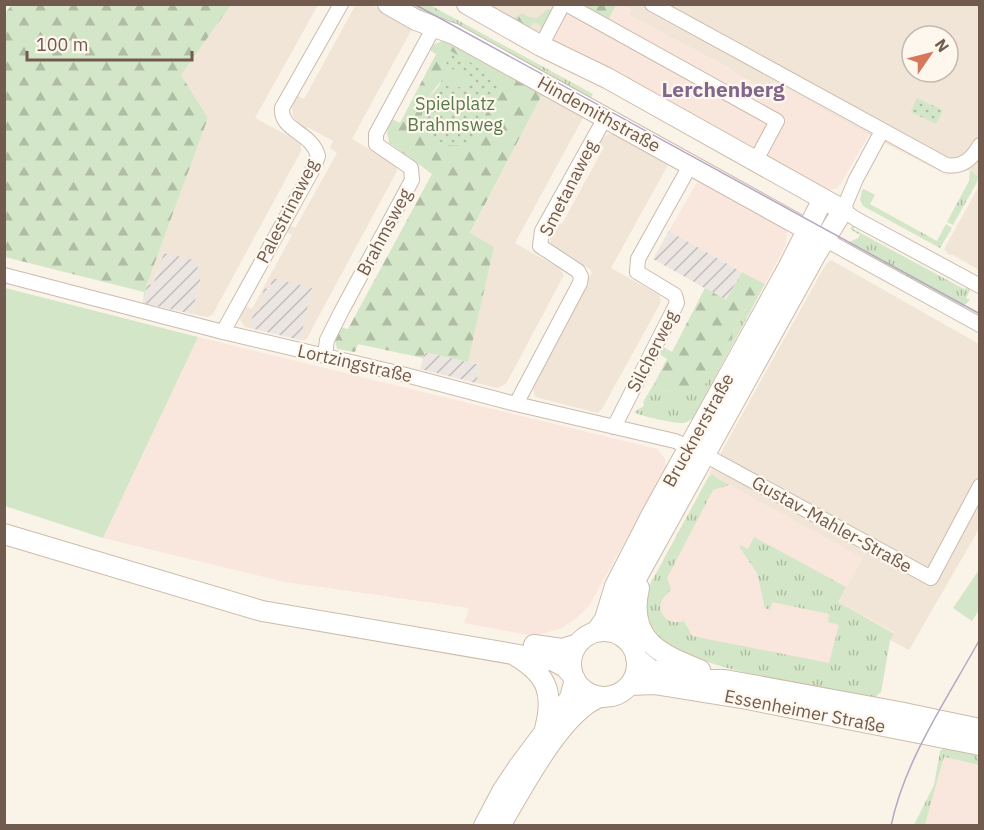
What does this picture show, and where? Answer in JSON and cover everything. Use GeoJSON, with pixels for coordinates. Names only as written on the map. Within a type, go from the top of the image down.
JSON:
{"type":"FeatureCollection","features":[{"type":"Feature","properties":{"kind":"main road","name":"Hindemithstraße"},"geometry":{"type":"LineString","coordinates":[[388,4],[434,27],[454,34],[826,240]]}},
{"type":"Feature","properties":{"kind":"main road","name":"Hindemithstraße"},"geometry":{"type":"LineString","coordinates":[[467,4],[541,46],[607,78],[823,199],[850,208]]}},
{"type":"Feature","properties":{"kind":"main road"},"geometry":{"type":"LineString","coordinates":[[806,230],[823,199]]}},
{"type":"Feature","properties":{"kind":"main road"},"geometry":{"type":"LineString","coordinates":[[826,240],[850,208]]}},
{"type":"Feature","properties":{"kind":"main road","name":"Brucknerstraße"},"geometry":{"type":"LineString","coordinates":[[624,638],[620,615],[632,586],[652,551],[697,451],[806,230]]}},
{"type":"Feature","properties":{"kind":"main road","name":"Brucknerstraße"},"geometry":{"type":"LineString","coordinates":[[596,632],[605,619],[615,586],[652,514],[697,451],[826,240]]}},
{"type":"Feature","properties":{"kind":"main road"},"geometry":{"type":"LineString","coordinates":[[4,534],[262,611],[560,663],[585,691],[600,697]]}},
{"type":"Feature","properties":{"kind":"main road"},"geometry":{"type":"LineString","coordinates":[[652,551],[635,604],[637,618],[645,638],[670,658],[725,680]]}},
{"type":"Feature","properties":{"kind":"main road"},"geometry":{"type":"LineString","coordinates":[[202,594],[426,627],[554,649],[568,648],[578,644]]}},
{"type":"Feature","properties":{"kind":"main road"},"geometry":{"type":"LineString","coordinates":[[484,825],[503,790],[545,729],[570,698],[574,688],[572,656],[578,644],[596,632],[611,632],[624,638],[630,643],[636,658],[636,672],[630,685],[616,695],[600,697],[581,707],[563,728],[500,825]]}},
{"type":"Feature","properties":{"kind":"main road"},"geometry":{"type":"LineString","coordinates":[[510,653],[534,669],[545,683],[550,706],[545,729]]}},
{"type":"Feature","properties":{"kind":"main road","name":"Essenheimer Straße"},"geometry":{"type":"LineString","coordinates":[[636,658],[651,670],[702,680],[725,680],[980,729]]}},
{"type":"Feature","properties":{"kind":"main road","name":"Essenheimer Straße"},"geometry":{"type":"LineString","coordinates":[[630,685],[654,684],[747,699],[980,745]]}},
{"type":"Feature","properties":{"kind":"street","name":"Palestrinaweg"},"geometry":{"type":"LineString","coordinates":[[223,332],[318,156],[312,142],[285,122],[282,108],[341,4]]}},
{"type":"Feature","properties":{"kind":"street"},"geometry":{"type":"LineString","coordinates":[[541,46],[564,4],[777,121],[755,162]]}},
{"type":"Feature","properties":{"kind":"street"},"geometry":{"type":"LineString","coordinates":[[652,4],[940,162],[952,166],[968,161],[980,145]]}},
{"type":"Feature","properties":{"kind":"street","name":"Brahmsweg"},"geometry":{"type":"LineString","coordinates":[[325,355],[327,340],[412,180],[411,168],[376,144],[376,134],[434,27]]}},
{"type":"Feature","properties":{"kind":"street","name":"Smetanaweg"},"geometry":{"type":"LineString","coordinates":[[516,404],[580,283],[578,271],[540,246],[542,231],[605,118]]}},
{"type":"Feature","properties":{"kind":"street"},"geometry":{"type":"LineString","coordinates":[[823,199],[837,197],[855,179],[882,131]]}},
{"type":"Feature","properties":{"kind":"street","name":"Silcherweg"},"geometry":{"type":"LineString","coordinates":[[614,427],[677,303],[675,295],[637,272],[638,259],[691,164]]}},
{"type":"Feature","properties":{"kind":"street"},"geometry":{"type":"LineString","coordinates":[[850,208],[855,179]]}},
{"type":"Feature","properties":{"kind":"street","name":"Hindemithstraße"},"geometry":{"type":"LineString","coordinates":[[850,208],[980,286]]}},
{"type":"Feature","properties":{"kind":"street","name":"Hindemithstraße"},"geometry":{"type":"LineString","coordinates":[[826,240],[980,325]]}},
{"type":"Feature","properties":{"kind":"street","name":"Lortzingstraße"},"geometry":{"type":"LineString","coordinates":[[4,275],[223,332],[614,427],[697,451]]}},
{"type":"Feature","properties":{"kind":"street","name":"Gustav-Mahler-Straße"},"geometry":{"type":"LineString","coordinates":[[697,451],[931,578],[980,486]]}},
{"type":"Feature","properties":{"kind":"shaded area"},"geometry":{"type":"Polygon","coordinates":[[[231,5],[318,5],[255,118],[298,141],[301,151],[213,314],[208,317],[192,314],[201,277],[197,271],[199,262],[162,263],[153,285],[147,284],[208,118],[181,75],[231,5]]]}},
{"type":"Feature","properties":{"kind":"shaded area"},"geometry":{"type":"Polygon","coordinates":[[[353,5],[372,5],[413,27],[352,139],[396,165],[397,171],[306,340],[300,340],[312,288],[265,288],[259,311],[254,311],[250,328],[245,327],[240,320],[243,305],[252,309],[292,235],[284,231],[287,224],[295,228],[337,153],[330,148],[333,141],[307,127],[304,129],[300,126],[293,116],[292,108],[295,95],[304,99],[355,6],[353,5]]]}},
{"type":"Feature","properties":{"kind":"shaded area"},"geometry":{"type":"Polygon","coordinates":[[[488,5],[569,5],[550,38],[488,5]]]}},
{"type":"Feature","properties":{"kind":"shaded area"},"geometry":{"type":"Polygon","coordinates":[[[569,5],[620,5],[631,11],[629,15],[768,91],[774,81],[869,135],[841,183],[837,188],[829,190],[550,38],[569,5]]]}},
{"type":"Feature","properties":{"kind":"shaded area"},"geometry":{"type":"Polygon","coordinates":[[[620,5],[979,5],[979,177],[970,170],[947,175],[774,82],[768,91],[629,15],[631,10],[620,5]]]}},
{"type":"Feature","properties":{"kind":"shaded area"},"geometry":{"type":"Polygon","coordinates":[[[543,93],[584,116],[515,243],[559,268],[564,275],[506,384],[498,388],[476,383],[480,365],[468,362],[494,247],[470,234],[543,93]]]}},
{"type":"Feature","properties":{"kind":"shaded area"},"geometry":{"type":"Polygon","coordinates":[[[608,134],[615,134],[668,165],[611,268],[659,295],[661,302],[598,413],[535,397],[533,388],[538,371],[592,273],[590,269],[551,246],[549,231],[553,220],[562,224],[604,147],[596,142],[598,138],[602,139],[608,134]]]}},
{"type":"Feature","properties":{"kind":"shaded area"},"geometry":{"type":"Polygon","coordinates":[[[699,179],[783,226],[787,232],[785,246],[765,284],[669,231],[699,179]]]}},
{"type":"Feature","properties":{"kind":"shaded area"},"geometry":{"type":"Polygon","coordinates":[[[979,186],[979,270],[949,255],[944,249],[979,186]]]}},
{"type":"Feature","properties":{"kind":"shaded area"},"geometry":{"type":"Polygon","coordinates":[[[669,231],[742,272],[726,300],[653,259],[669,231]]]}},
{"type":"Feature","properties":{"kind":"shaded area"},"geometry":{"type":"Polygon","coordinates":[[[164,253],[199,261],[197,271],[201,276],[192,314],[143,303],[147,284],[153,285],[164,253]]]}},
{"type":"Feature","properties":{"kind":"shaded area"},"geometry":{"type":"Polygon","coordinates":[[[831,260],[979,344],[979,529],[909,650],[890,640],[837,602],[757,500],[709,474],[826,264],[831,260]]]}},
{"type":"Feature","properties":{"kind":"shaded area"},"geometry":{"type":"Polygon","coordinates":[[[272,278],[312,288],[300,340],[250,328],[254,310],[259,311],[264,288],[270,289],[272,278]]]}},
{"type":"Feature","properties":{"kind":"shaded area"},"geometry":{"type":"Polygon","coordinates":[[[198,337],[657,449],[665,459],[666,467],[589,606],[562,628],[534,636],[464,623],[469,608],[285,582],[103,538],[198,337]]]}},
{"type":"Feature","properties":{"kind":"shaded area"},"geometry":{"type":"Polygon","coordinates":[[[425,352],[480,365],[476,383],[420,369],[425,352]]]}},
{"type":"Feature","properties":{"kind":"shaded area"},"geometry":{"type":"Polygon","coordinates":[[[712,475],[863,558],[839,602],[895,632],[890,641],[881,692],[664,642],[653,630],[649,586],[709,476],[712,475]]]}},
{"type":"Feature","properties":{"kind":"shaded area"},"geometry":{"type":"Polygon","coordinates":[[[944,757],[979,765],[979,825],[925,826],[944,757]]]}},
{"type":"Feature","properties":{"kind":"green space"},"geometry":{"type":"Polygon","coordinates":[[[12,5],[231,5],[181,75],[208,118],[147,284],[143,303],[144,292],[5,257],[4,14],[12,5]]]}},
{"type":"Feature","properties":{"kind":"green space"},"geometry":{"type":"Polygon","coordinates":[[[413,5],[430,5],[593,94],[588,103],[410,10],[413,5]]]}},
{"type":"Feature","properties":{"kind":"green space"},"geometry":{"type":"Polygon","coordinates":[[[580,5],[616,5],[608,20],[580,5]]]}},
{"type":"Feature","properties":{"kind":"green space"},"geometry":{"type":"Polygon","coordinates":[[[548,9],[554,12],[541,33],[542,28],[537,23],[533,23],[530,27],[513,18],[522,13],[537,18],[548,9]]]}},
{"type":"Feature","properties":{"kind":"green space"},"geometry":{"type":"Polygon","coordinates":[[[442,41],[448,42],[543,93],[470,233],[494,247],[468,362],[425,352],[423,358],[358,344],[355,352],[337,349],[335,340],[339,327],[348,329],[432,174],[390,143],[387,134],[390,118],[400,123],[436,54],[430,50],[433,45],[442,41]],[[443,79],[432,92],[425,106],[423,113],[426,128],[432,136],[485,123],[485,115],[501,87],[443,79]]]}},
{"type":"Feature","properties":{"kind":"green space","name":"Spielplatz Brahmsweg"},"geometry":{"type":"Polygon","coordinates":[[[449,50],[490,74],[501,87],[486,112],[484,127],[479,135],[468,142],[455,145],[442,143],[433,137],[422,120],[424,104],[441,82],[449,50]]]}},
{"type":"Feature","properties":{"kind":"green space"},"geometry":{"type":"Polygon","coordinates":[[[445,68],[469,72],[466,88],[442,85],[445,68]]]}},
{"type":"Feature","properties":{"kind":"green space"},"geometry":{"type":"Polygon","coordinates":[[[917,98],[943,110],[936,124],[911,112],[917,98]]]}},
{"type":"Feature","properties":{"kind":"green space"},"geometry":{"type":"Polygon","coordinates":[[[970,170],[978,176],[977,182],[953,225],[947,222],[969,181],[970,170]]]}},
{"type":"Feature","properties":{"kind":"green space"},"geometry":{"type":"Polygon","coordinates":[[[864,189],[875,195],[870,204],[937,241],[946,224],[952,228],[940,248],[863,206],[860,200],[864,189]]]}},
{"type":"Feature","properties":{"kind":"green space"},"geometry":{"type":"Polygon","coordinates":[[[856,222],[860,224],[853,229],[964,289],[972,286],[966,298],[970,300],[959,310],[845,244],[860,235],[850,229],[856,222]]]}},
{"type":"Feature","properties":{"kind":"green space"},"geometry":{"type":"Polygon","coordinates":[[[742,272],[765,284],[738,319],[723,359],[707,383],[666,392],[654,384],[667,359],[659,354],[663,347],[672,352],[705,288],[726,300],[742,272]]]}},
{"type":"Feature","properties":{"kind":"green space"},"geometry":{"type":"Polygon","coordinates":[[[765,284],[693,418],[680,423],[650,418],[634,412],[644,406],[643,402],[654,384],[666,392],[707,382],[723,359],[738,319],[765,284]]]}},
{"type":"Feature","properties":{"kind":"green space"},"geometry":{"type":"Polygon","coordinates":[[[5,288],[198,337],[103,538],[5,506],[5,288]]]}},
{"type":"Feature","properties":{"kind":"green space"},"geometry":{"type":"Polygon","coordinates":[[[712,475],[729,485],[713,490],[667,578],[671,589],[660,605],[662,615],[669,621],[684,621],[692,636],[829,663],[839,625],[828,622],[829,614],[772,602],[770,610],[765,608],[757,573],[740,548],[740,545],[748,549],[754,537],[846,587],[838,602],[894,634],[890,640],[881,692],[875,697],[793,683],[729,668],[676,649],[654,632],[647,615],[647,590],[709,476],[712,475]]]}},
{"type":"Feature","properties":{"kind":"green space"},"geometry":{"type":"Polygon","coordinates":[[[979,570],[979,610],[972,621],[953,608],[979,570]]]}},
{"type":"Feature","properties":{"kind":"green space"},"geometry":{"type":"Polygon","coordinates":[[[944,748],[979,755],[979,765],[944,757],[925,825],[914,825],[934,785],[940,751],[944,748]]]}},
{"type":"Feature","properties":{"kind":"tram line"},"geometry":{"type":"LineString","coordinates":[[414,4],[980,314]]}},
{"type":"Feature","properties":{"kind":"tram line"},"geometry":{"type":"LineString","coordinates":[[891,826],[897,801],[917,753],[980,639]]}},
{"type":"Feature","properties":{"kind":"district","name":"Lerchenberg"},"geometry":{"type":"Point","coordinates":[723,89]}}]}
